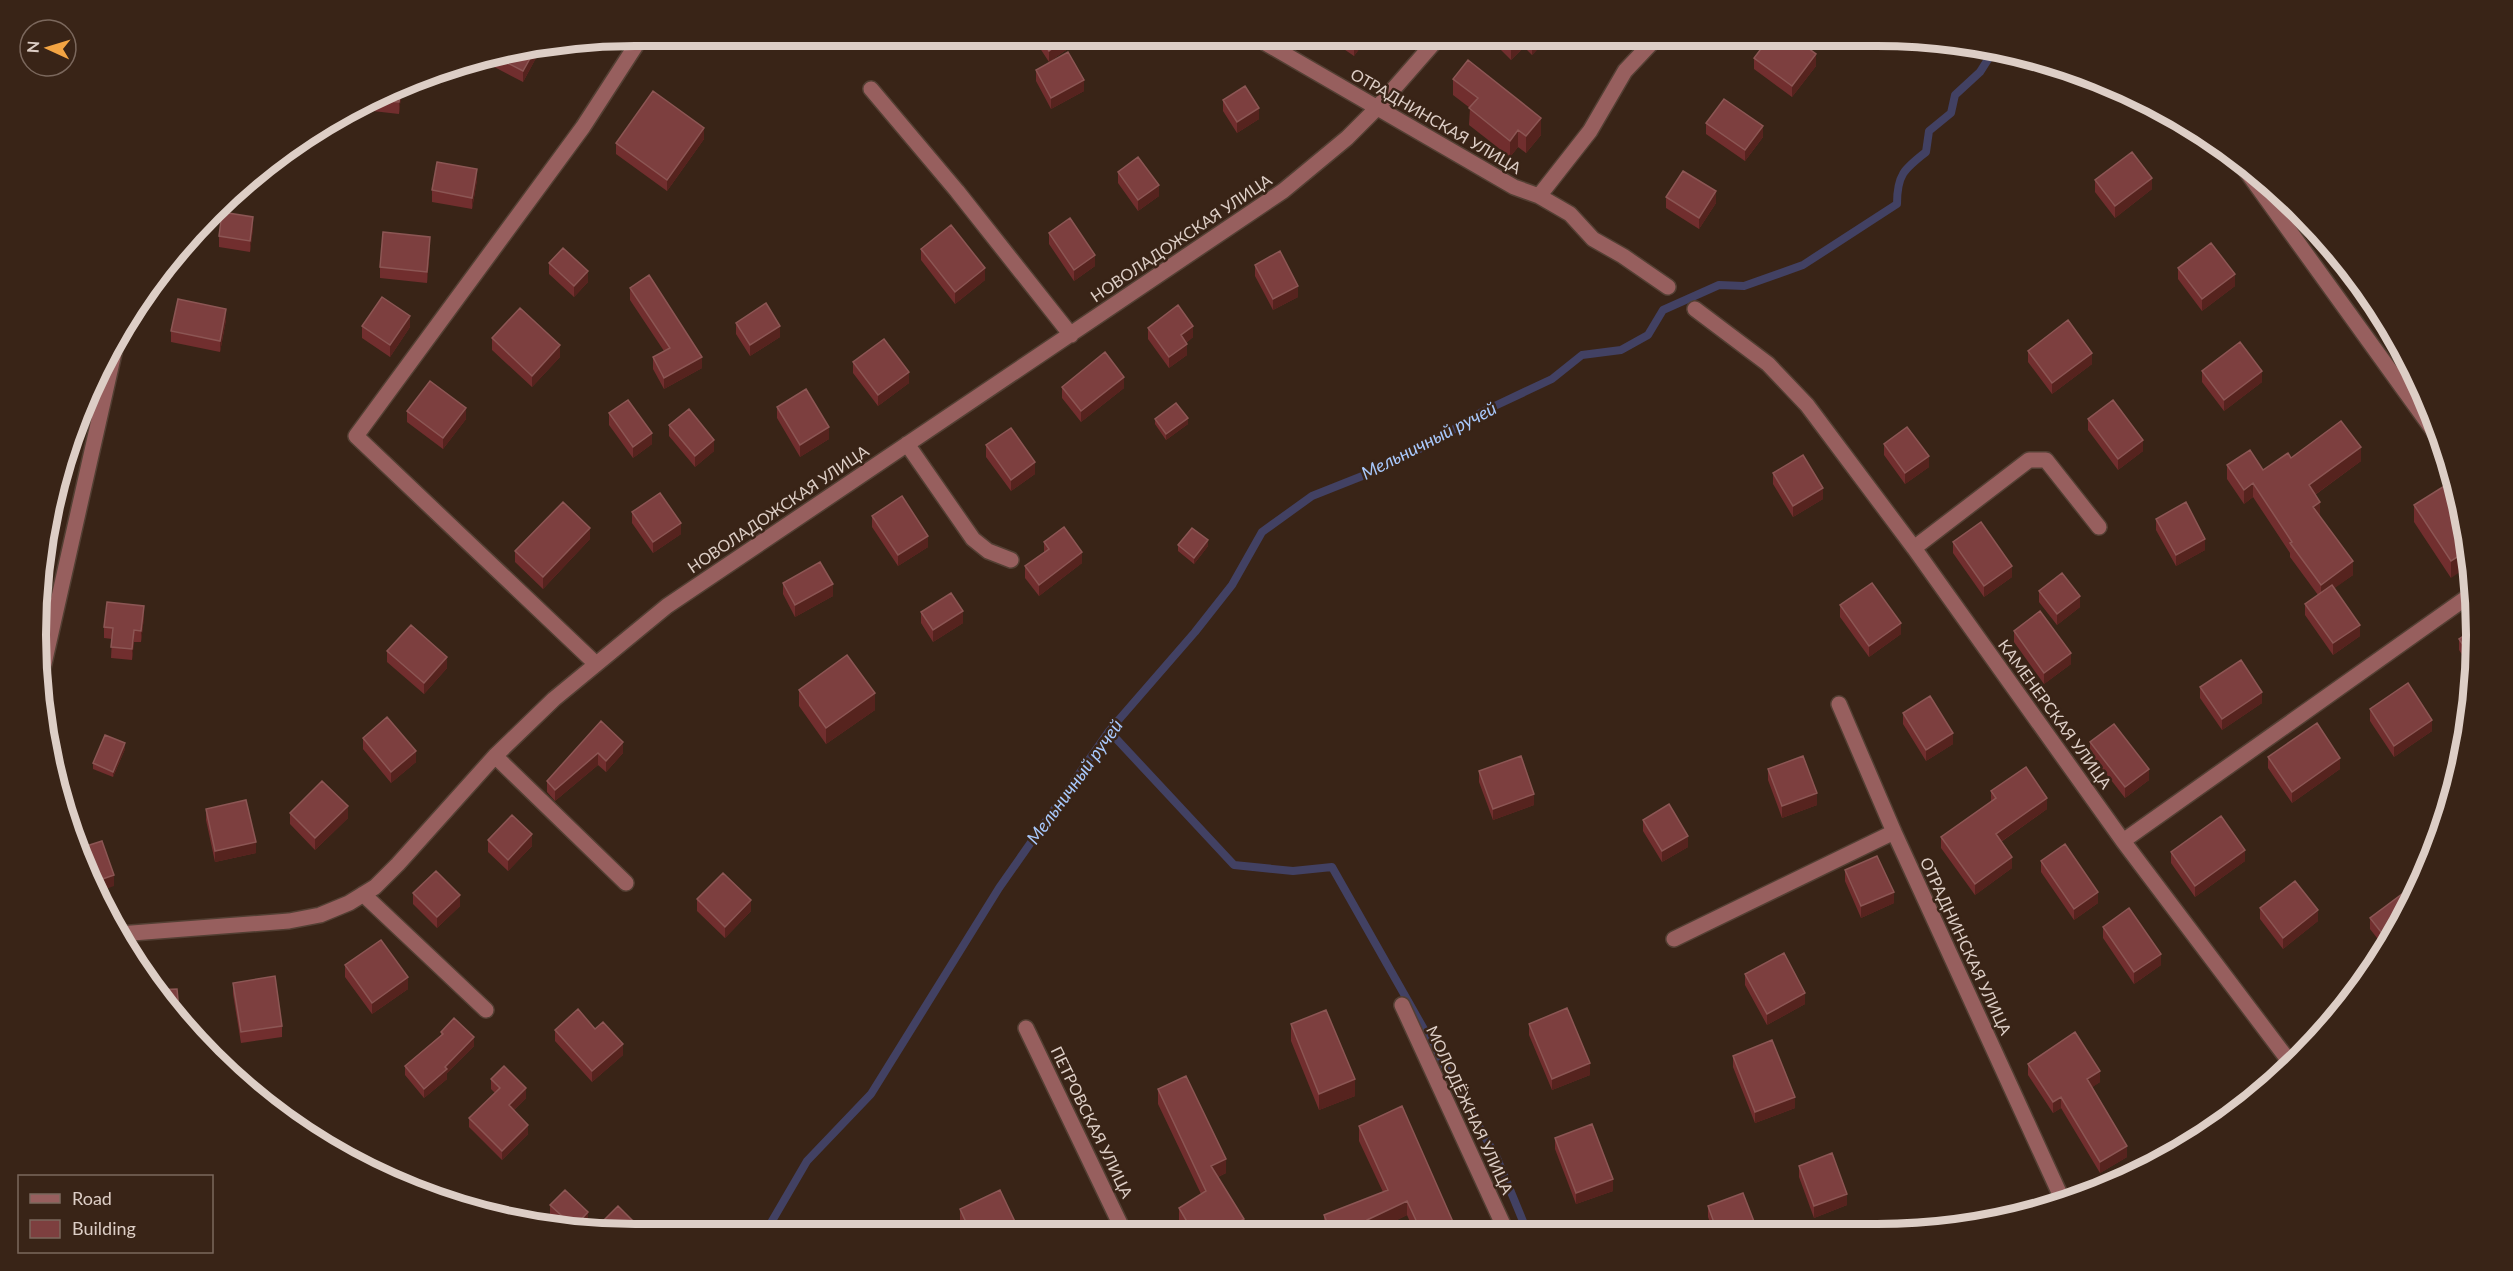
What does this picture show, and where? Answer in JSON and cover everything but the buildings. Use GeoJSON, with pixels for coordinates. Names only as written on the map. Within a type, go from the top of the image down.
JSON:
{"type":"FeatureCollection","features":[{"type":"Feature","properties":{"kind":"street"},"geometry":{"type":"LineString","coordinates":[[595,663],[356,436],[583,127],[635,46]]}},
{"type":"Feature","properties":{"kind":"street","name":"ОТРАДНИНСКАЯ УЛИЦА"},"geometry":{"type":"LineString","coordinates":[[1270,46],[1514,187],[1539,195],[1570,214],[1593,240],[1623,256],[1668,287]]}},
{"type":"Feature","properties":{"kind":"street","name":"НОВОЛАДОЖСКАЯ УЛИЦА"},"geometry":{"type":"LineString","coordinates":[[127,933],[289,921],[320,915],[349,903],[375,887],[495,756],[595,663],[667,606],[1283,191],[1347,138],[1376,109],[1431,46]]}},
{"type":"Feature","properties":{"kind":"street"},"geometry":{"type":"LineString","coordinates":[[1539,195],[1590,131],[1625,71],[1649,46]]}},
{"type":"Feature","properties":{"kind":"street"},"geometry":{"type":"LineString","coordinates":[[871,89],[957,191],[1071,335]]}},
{"type":"Feature","properties":{"kind":"street"},"geometry":{"type":"LineString","coordinates":[[2256,185],[2425,419]]}},
{"type":"Feature","properties":{"kind":"street","name":"КАМЕНЕРСКАЯ УЛИЦА"},"geometry":{"type":"LineString","coordinates":[[1695,309],[1768,364],[1807,405],[1914,548],[2123,841],[2287,1058]]}},
{"type":"Feature","properties":{"kind":"street"},"geometry":{"type":"LineString","coordinates":[[47,651],[111,368]]}},
{"type":"Feature","properties":{"kind":"street"},"geometry":{"type":"LineString","coordinates":[[907,444],[973,539],[988,551],[1011,561]]}},
{"type":"Feature","properties":{"kind":"street"},"geometry":{"type":"LineString","coordinates":[[1914,548],[2029,460],[2046,460],[2098,527]]}},
{"type":"Feature","properties":{"kind":"street"},"geometry":{"type":"LineString","coordinates":[[2123,841],[2465,599]]}},
{"type":"Feature","properties":{"kind":"street","name":"ОТРАДНИНСКАЯ УЛИЦА"},"geometry":{"type":"LineString","coordinates":[[1839,704],[1894,832],[2060,1195]]}},
{"type":"Feature","properties":{"kind":"street"},"geometry":{"type":"LineString","coordinates":[[495,756],[626,884]]}},
{"type":"Feature","properties":{"kind":"street"},"geometry":{"type":"LineString","coordinates":[[1674,939],[1894,832]]}},
{"type":"Feature","properties":{"kind":"street"},"geometry":{"type":"LineString","coordinates":[[363,894],[388,921],[486,1010]]}},
{"type":"Feature","properties":{"kind":"street","name":"МОЛОДЁЖНАЯ УЛИЦА"},"geometry":{"type":"LineString","coordinates":[[1402,1005],[1503,1224]]}},
{"type":"Feature","properties":{"kind":"street","name":"ПЕТРОВСКАЯ УЛИЦА"},"geometry":{"type":"LineString","coordinates":[[1026,1028],[1121,1224]]}},
{"type":"Feature","properties":{"kind":"waterway","name":"Мельничный ручей"},"geometry":{"type":"LineString","coordinates":[[770,1224],[807,1161],[871,1094],[999,888],[1109,731],[1195,632],[1232,585],[1262,532],[1312,496],[1385,467],[1435,441],[1482,412],[1552,379],[1582,355],[1621,350],[1648,335],[1663,310],[1719,285],[1744,286],[1803,265],[1897,204],[1900,179],[1907,168],[1926,152],[1929,131],[1951,113],[1955,95],[1980,72],[1989,58]]}},
{"type":"Feature","properties":{"kind":"waterway"},"geometry":{"type":"LineString","coordinates":[[1109,731],[1234,865],[1293,871],[1332,867],[1497,1158],[1524,1224]]}}]}
